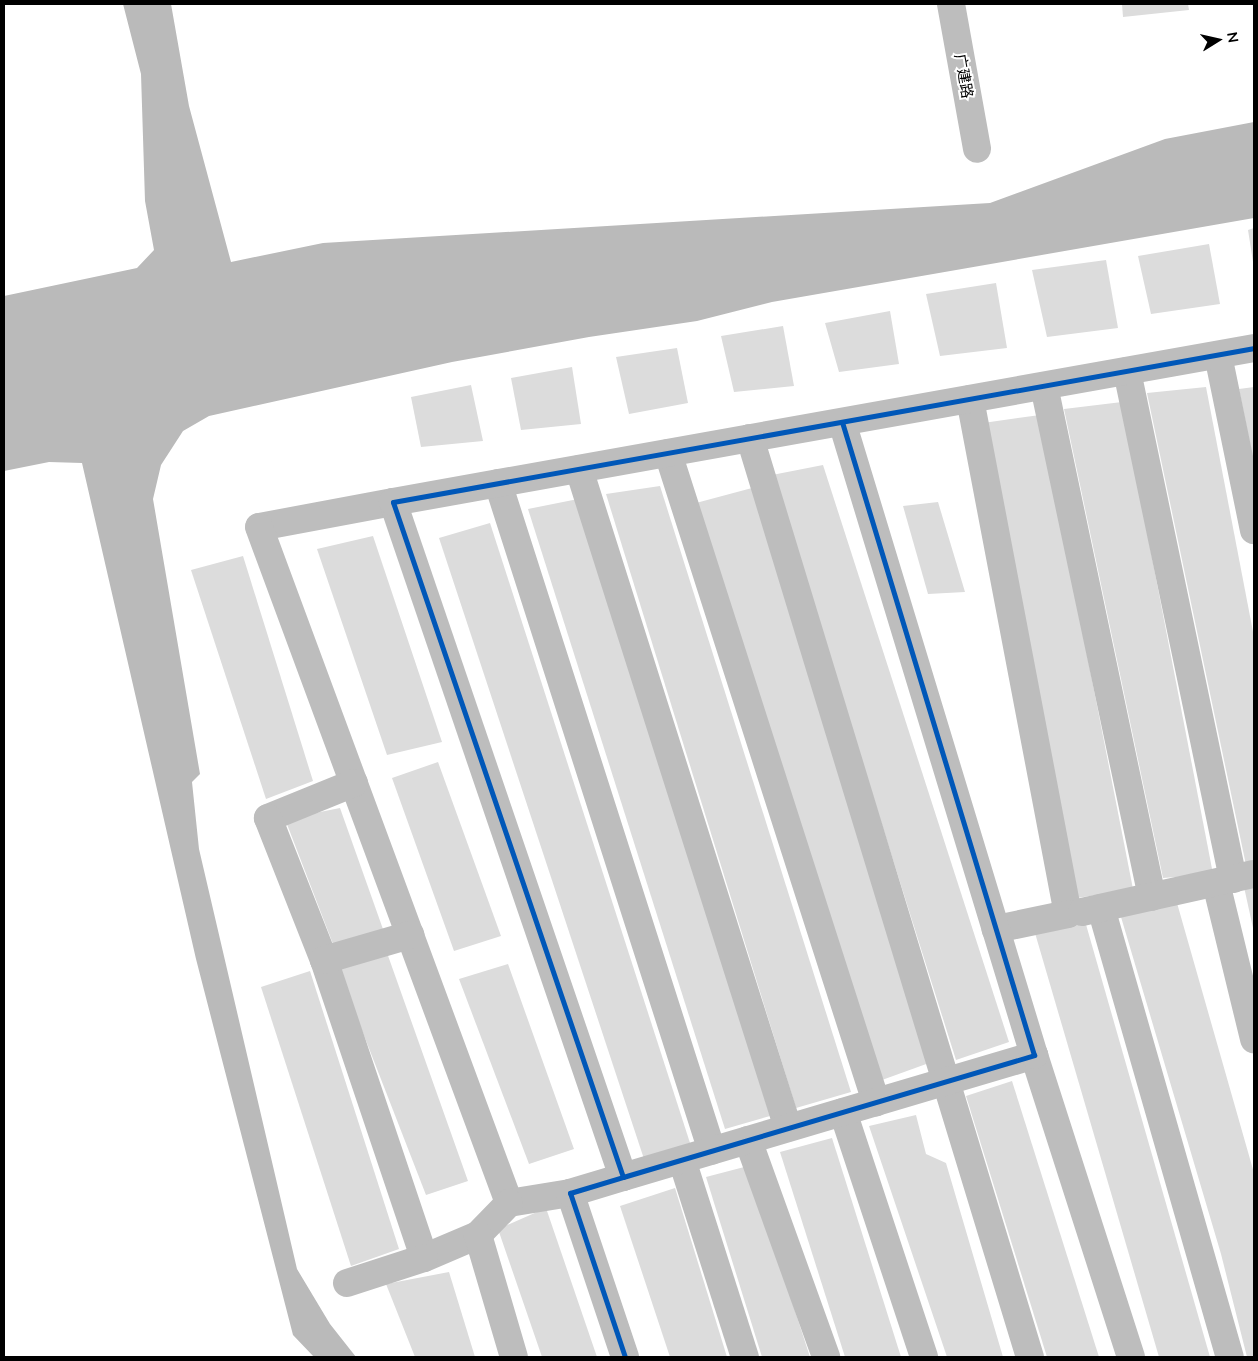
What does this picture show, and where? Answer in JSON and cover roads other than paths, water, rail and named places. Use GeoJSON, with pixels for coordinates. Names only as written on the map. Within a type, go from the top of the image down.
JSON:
{"type":"FeatureCollection","features":[{"type":"Feature","properties":{"kind":"street","name":"广建路"},"geometry":{"type":"LineString","coordinates":[[951,4],[977,149]]}},
{"type":"Feature","properties":{"kind":"street"},"geometry":{"type":"LineString","coordinates":[[509,1203],[258,527],[1254,348]]}},
{"type":"Feature","properties":{"kind":"street"},"geometry":{"type":"LineString","coordinates":[[1218,355],[1254,530]]}},
{"type":"Feature","properties":{"kind":"street"},"geometry":{"type":"LineString","coordinates":[[1128,371],[1235,879],[1254,1039]]}},
{"type":"Feature","properties":{"kind":"street"},"geometry":{"type":"LineString","coordinates":[[1044,386],[1152,896]]}},
{"type":"Feature","properties":{"kind":"street"},"geometry":{"type":"LineString","coordinates":[[970,399],[1068,914]]}},
{"type":"Feature","properties":{"kind":"street"},"geometry":{"type":"LineString","coordinates":[[842,422],[1034,1055],[1131,1357]]}},
{"type":"Feature","properties":{"kind":"street"},"geometry":{"type":"LineString","coordinates":[[750,438],[1030,1357]]}},
{"type":"Feature","properties":{"kind":"street"},"geometry":{"type":"LineString","coordinates":[[668,453],[876,1102]]}},
{"type":"Feature","properties":{"kind":"street"},"geometry":{"type":"LineString","coordinates":[[579,469],[788,1128]]}},
{"type":"Feature","properties":{"kind":"street"},"geometry":{"type":"LineString","coordinates":[[498,483],[712,1151]]}},
{"type":"Feature","properties":{"kind":"street"},"geometry":{"type":"LineString","coordinates":[[393,502],[623,1177]]}},
{"type":"Feature","properties":{"kind":"street"},"geometry":{"type":"LineString","coordinates":[[354,783],[268,818],[324,960],[424,1258]]}},
{"type":"Feature","properties":{"kind":"street"},"geometry":{"type":"LineString","coordinates":[[996,929],[1235,879]]}},
{"type":"Feature","properties":{"kind":"street"},"geometry":{"type":"LineString","coordinates":[[1101,908],[1230,1357]]}},
{"type":"Feature","properties":{"kind":"street"},"geometry":{"type":"LineString","coordinates":[[324,960],[410,935]]}},
{"type":"Feature","properties":{"kind":"street"},"geometry":{"type":"LineString","coordinates":[[347,1283],[424,1258],[478,1236],[509,1203],[570,1193],[1034,1055]]}},
{"type":"Feature","properties":{"kind":"street"},"geometry":{"type":"LineString","coordinates":[[843,1112],[924,1357]]}},
{"type":"Feature","properties":{"kind":"street"},"geometry":{"type":"LineString","coordinates":[[748,1140],[826,1357]]}},
{"type":"Feature","properties":{"kind":"street"},"geometry":{"type":"LineString","coordinates":[[682,1160],[746,1357]]}},
{"type":"Feature","properties":{"kind":"street"},"geometry":{"type":"LineString","coordinates":[[570,1193],[625,1357]]}},
{"type":"Feature","properties":{"kind":"street"},"geometry":{"type":"LineString","coordinates":[[478,1236],[514,1357]]}}]}
